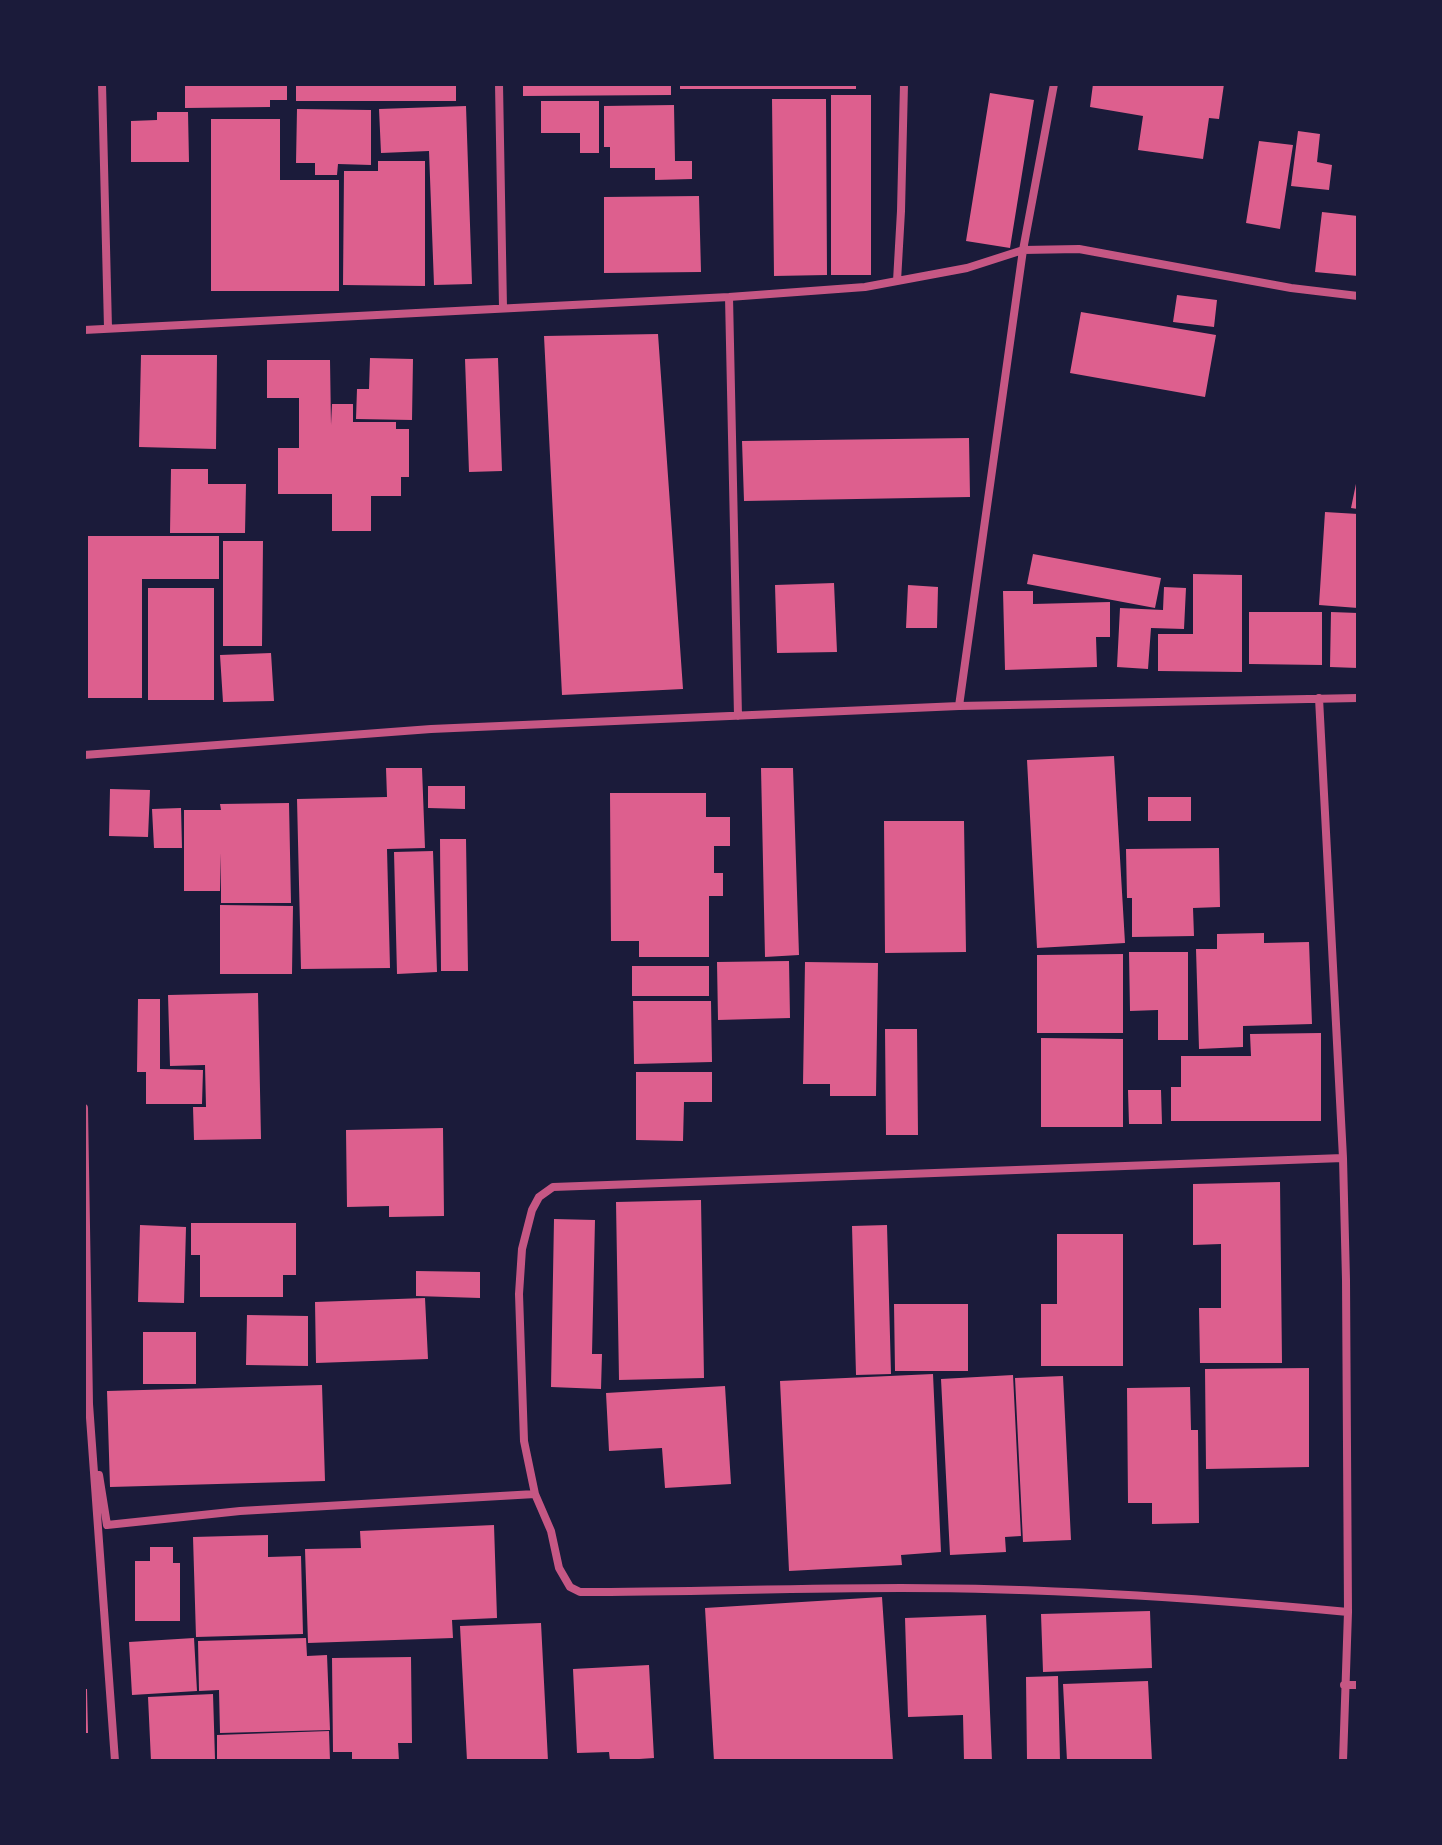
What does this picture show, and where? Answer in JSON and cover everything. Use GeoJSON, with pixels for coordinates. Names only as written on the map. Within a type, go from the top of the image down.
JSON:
{"type":"FeatureCollection","features":[{"type":"Feature","properties":{"kind":"street"},"geometry":{"type":"LineString","coordinates":[[102,84],[108,328]]}},
{"type":"Feature","properties":{"kind":"street"},"geometry":{"type":"LineString","coordinates":[[499,84],[503,308]]}},
{"type":"Feature","properties":{"kind":"street"},"geometry":{"type":"LineString","coordinates":[[897,281],[904,84]]}},
{"type":"Feature","properties":{"kind":"street"},"geometry":{"type":"LineString","coordinates":[[959,706],[1023,250],[1054,84]]}},
{"type":"Feature","properties":{"kind":"street"},"geometry":{"type":"LineString","coordinates":[[84,330],[729,297],[865,287],[967,268],[1023,250],[1079,249],[1291,288],[1358,296]]}},
{"type":"Feature","properties":{"kind":"street"},"geometry":{"type":"LineString","coordinates":[[729,297],[738,716]]}},
{"type":"Feature","properties":{"kind":"street"},"geometry":{"type":"LineString","coordinates":[[1319,698],[1343,1158],[1348,1612],[1343,1761]]}},
{"type":"Feature","properties":{"kind":"street"},"geometry":{"type":"LineString","coordinates":[[84,755],[431,729],[959,706],[1358,698]]}},
{"type":"Feature","properties":{"kind":"street"},"geometry":{"type":"LineString","coordinates":[[84,1108],[87,1404],[115,1761]]}},
{"type":"Feature","properties":{"kind":"street"},"geometry":{"type":"LineString","coordinates":[[1343,1158],[553,1187],[539,1197],[532,1210],[522,1249],[519,1294],[524,1441],[535,1494],[551,1531],[559,1568],[570,1587],[580,1592],[1008,1589],[1348,1612]]}},
{"type":"Feature","properties":{"kind":"street"},"geometry":{"type":"LineString","coordinates":[[87,1404],[107,1525],[251,1510],[535,1494]]}},
{"type":"Feature","properties":{"kind":"street"},"geometry":{"type":"LineString","coordinates":[[1344,1685],[1358,1685]]}},
{"type":"Feature","properties":{"kind":"building"},"geometry":{"type":"Polygon","coordinates":[[[185,84],[287,84],[287,100],[270,100],[270,107],[185,108],[185,84]]]}},
{"type":"Feature","properties":{"kind":"building"},"geometry":{"type":"Polygon","coordinates":[[[296,84],[456,84],[456,101],[296,101],[296,84]]]}},
{"type":"Feature","properties":{"kind":"building"},"geometry":{"type":"Polygon","coordinates":[[[523,84],[671,84],[671,95],[523,96],[523,84]]]}},
{"type":"Feature","properties":{"kind":"building"},"geometry":{"type":"Polygon","coordinates":[[[680,84],[856,84],[856,89],[680,89],[680,84]]]}},
{"type":"Feature","properties":{"kind":"building"},"geometry":{"type":"Polygon","coordinates":[[[1093,84],[1224,84],[1219,119],[1209,118],[1203,159],[1138,150],[1143,116],[1090,107],[1093,84]]]}},
{"type":"Feature","properties":{"kind":"building"},"geometry":{"type":"Polygon","coordinates":[[[990,93],[1034,100],[1010,248],[966,241],[990,93]]]}},
{"type":"Feature","properties":{"kind":"building"},"geometry":{"type":"Polygon","coordinates":[[[831,95],[871,95],[871,275],[831,275],[831,95]]]}},
{"type":"Feature","properties":{"kind":"building"},"geometry":{"type":"Polygon","coordinates":[[[772,99],[826,99],[827,275],[774,276],[772,99]]]}},
{"type":"Feature","properties":{"kind":"building"},"geometry":{"type":"Polygon","coordinates":[[[541,101],[599,101],[599,153],[580,153],[580,133],[541,133],[541,101]]]}},
{"type":"Feature","properties":{"kind":"building"},"geometry":{"type":"Polygon","coordinates":[[[674,105],[675,161],[692,161],[692,179],[655,180],[655,168],[610,168],[610,147],[604,147],[604,106],[674,105]]]}},
{"type":"Feature","properties":{"kind":"building"},"geometry":{"type":"Polygon","coordinates":[[[466,106],[472,284],[434,285],[429,151],[381,153],[379,109],[466,106]]]}},
{"type":"Feature","properties":{"kind":"building"},"geometry":{"type":"Polygon","coordinates":[[[297,109],[371,110],[371,165],[338,164],[337,175],[315,175],[315,163],[296,163],[297,109]]]}},
{"type":"Feature","properties":{"kind":"building"},"geometry":{"type":"Polygon","coordinates":[[[157,112],[188,112],[189,162],[131,162],[131,121],[157,120],[157,112]]]}},
{"type":"Feature","properties":{"kind":"building"},"geometry":{"type":"Polygon","coordinates":[[[211,119],[280,119],[280,180],[339,180],[339,291],[211,291],[211,119]]]}},
{"type":"Feature","properties":{"kind":"building"},"geometry":{"type":"Polygon","coordinates":[[[1298,131],[1320,134],[1317,162],[1332,165],[1329,190],[1291,186],[1298,131]]]}},
{"type":"Feature","properties":{"kind":"building"},"geometry":{"type":"Polygon","coordinates":[[[1259,141],[1293,145],[1280,229],[1246,223],[1259,141]]]}},
{"type":"Feature","properties":{"kind":"building"},"geometry":{"type":"Polygon","coordinates":[[[378,161],[425,161],[425,286],[343,285],[344,171],[378,171],[378,161]]]}},
{"type":"Feature","properties":{"kind":"building"},"geometry":{"type":"Polygon","coordinates":[[[699,196],[701,272],[604,273],[604,197],[699,196]]]}},
{"type":"Feature","properties":{"kind":"building"},"geometry":{"type":"Polygon","coordinates":[[[1322,212],[1358,216],[1358,276],[1315,272],[1322,212]]]}},
{"type":"Feature","properties":{"kind":"building"},"geometry":{"type":"Polygon","coordinates":[[[1177,295],[1217,300],[1214,327],[1173,322],[1177,295]]]}},
{"type":"Feature","properties":{"kind":"building"},"geometry":{"type":"Polygon","coordinates":[[[1081,312],[1216,335],[1205,397],[1070,373],[1081,312]]]}},
{"type":"Feature","properties":{"kind":"building"},"geometry":{"type":"Polygon","coordinates":[[[658,334],[683,689],[562,695],[544,336],[658,334]]]}},
{"type":"Feature","properties":{"kind":"building"},"geometry":{"type":"Polygon","coordinates":[[[141,355],[217,355],[216,449],[139,447],[141,355]]]}},
{"type":"Feature","properties":{"kind":"building"},"geometry":{"type":"Polygon","coordinates":[[[370,358],[413,359],[412,420],[356,419],[357,389],[369,389],[370,358]]]}},
{"type":"Feature","properties":{"kind":"building"},"geometry":{"type":"Polygon","coordinates":[[[498,358],[502,471],[469,472],[465,359],[498,358]]]}},
{"type":"Feature","properties":{"kind":"building"},"geometry":{"type":"Polygon","coordinates":[[[267,360],[330,360],[331,425],[332,404],[353,404],[353,422],[396,422],[396,429],[409,429],[409,477],[401,477],[401,496],[371,496],[371,531],[332,531],[332,494],[278,494],[278,448],[299,448],[299,398],[267,398],[267,360]]]}},
{"type":"Feature","properties":{"kind":"building"},"geometry":{"type":"Polygon","coordinates":[[[969,438],[970,497],[744,501],[742,441],[969,438]]]}},
{"type":"Feature","properties":{"kind":"building"},"geometry":{"type":"Polygon","coordinates":[[[171,469],[208,469],[208,484],[246,484],[245,533],[170,533],[171,469]]]}},
{"type":"Feature","properties":{"kind":"building"},"geometry":{"type":"Polygon","coordinates":[[[1358,479],[1358,509],[1351,508],[1358,479]]]}},
{"type":"Feature","properties":{"kind":"building"},"geometry":{"type":"Polygon","coordinates":[[[1325,512],[1358,514],[1358,608],[1319,605],[1325,512]]]}},
{"type":"Feature","properties":{"kind":"building"},"geometry":{"type":"Polygon","coordinates":[[[88,536],[219,536],[219,579],[142,579],[142,698],[88,698],[88,536]]]}},
{"type":"Feature","properties":{"kind":"building"},"geometry":{"type":"Polygon","coordinates":[[[223,541],[263,541],[262,646],[223,646],[223,541]]]}},
{"type":"Feature","properties":{"kind":"building"},"geometry":{"type":"Polygon","coordinates":[[[1033,554],[1161,578],[1155,608],[1027,584],[1033,554]]]}},
{"type":"Feature","properties":{"kind":"building"},"geometry":{"type":"Polygon","coordinates":[[[1193,574],[1242,575],[1242,672],[1158,671],[1158,634],[1193,634],[1193,574]]]}},
{"type":"Feature","properties":{"kind":"building"},"geometry":{"type":"Polygon","coordinates":[[[834,583],[837,652],[777,653],[775,585],[834,583]]]}},
{"type":"Feature","properties":{"kind":"building"},"geometry":{"type":"Polygon","coordinates":[[[908,585],[938,587],[937,628],[906,628],[908,585]]]}},
{"type":"Feature","properties":{"kind":"building"},"geometry":{"type":"Polygon","coordinates":[[[1164,587],[1186,588],[1184,629],[1151,628],[1148,669],[1117,667],[1120,608],[1163,610],[1164,587]]]}},
{"type":"Feature","properties":{"kind":"building"},"geometry":{"type":"Polygon","coordinates":[[[148,588],[214,588],[214,700],[148,700],[148,588]]]}},
{"type":"Feature","properties":{"kind":"building"},"geometry":{"type":"Polygon","coordinates":[[[1003,591],[1033,591],[1033,604],[1110,602],[1110,637],[1096,637],[1097,667],[1005,670],[1003,591]]]}},
{"type":"Feature","properties":{"kind":"building"},"geometry":{"type":"Polygon","coordinates":[[[1249,612],[1322,612],[1322,665],[1249,664],[1249,612]]]}},
{"type":"Feature","properties":{"kind":"building"},"geometry":{"type":"Polygon","coordinates":[[[1331,612],[1358,613],[1358,668],[1330,667],[1331,612]]]}},
{"type":"Feature","properties":{"kind":"building"},"geometry":{"type":"Polygon","coordinates":[[[271,653],[274,701],[223,702],[220,655],[271,653]]]}},
{"type":"Feature","properties":{"kind":"building"},"geometry":{"type":"Polygon","coordinates":[[[1114,756],[1125,943],[1037,948],[1027,760],[1114,756]]]}},
{"type":"Feature","properties":{"kind":"building"},"geometry":{"type":"Polygon","coordinates":[[[386,768],[422,768],[425,848],[387,849],[390,968],[301,969],[297,799],[387,797],[386,768]]]}},
{"type":"Feature","properties":{"kind":"building"},"geometry":{"type":"Polygon","coordinates":[[[761,768],[793,768],[799,955],[765,957],[761,768]]]}},
{"type":"Feature","properties":{"kind":"building"},"geometry":{"type":"Polygon","coordinates":[[[428,786],[465,786],[465,809],[428,808],[428,786]]]}},
{"type":"Feature","properties":{"kind":"building"},"geometry":{"type":"Polygon","coordinates":[[[110,789],[150,790],[148,837],[109,836],[110,789]]]}},
{"type":"Feature","properties":{"kind":"building"},"geometry":{"type":"Polygon","coordinates":[[[610,793],[706,793],[706,817],[730,817],[730,846],[714,846],[714,873],[723,873],[723,896],[709,896],[709,957],[639,957],[639,941],[611,941],[610,793]]]}},
{"type":"Feature","properties":{"kind":"building"},"geometry":{"type":"Polygon","coordinates":[[[1148,797],[1191,797],[1191,821],[1148,821],[1148,797]]]}},
{"type":"Feature","properties":{"kind":"building"},"geometry":{"type":"Polygon","coordinates":[[[289,803],[291,903],[221,903],[221,853],[220,891],[184,891],[184,810],[221,810],[220,804],[289,803]]]}},
{"type":"Feature","properties":{"kind":"building"},"geometry":{"type":"Polygon","coordinates":[[[181,808],[182,848],[154,848],[152,809],[181,808]]]}},
{"type":"Feature","properties":{"kind":"building"},"geometry":{"type":"Polygon","coordinates":[[[884,821],[964,821],[966,952],[885,953],[884,821]]]}},
{"type":"Feature","properties":{"kind":"building"},"geometry":{"type":"Polygon","coordinates":[[[440,839],[466,839],[468,971],[441,971],[440,839]]]}},
{"type":"Feature","properties":{"kind":"building"},"geometry":{"type":"Polygon","coordinates":[[[1219,848],[1220,907],[1193,908],[1194,936],[1132,937],[1132,898],[1127,898],[1126,849],[1219,848]]]}},
{"type":"Feature","properties":{"kind":"building"},"geometry":{"type":"Polygon","coordinates":[[[433,851],[437,972],[397,974],[394,852],[433,851]]]}},
{"type":"Feature","properties":{"kind":"building"},"geometry":{"type":"Polygon","coordinates":[[[220,905],[293,906],[292,974],[220,974],[220,905]]]}},
{"type":"Feature","properties":{"kind":"building"},"geometry":{"type":"Polygon","coordinates":[[[1264,933],[1264,943],[1309,942],[1312,1024],[1243,1026],[1243,1047],[1199,1049],[1196,949],[1217,949],[1217,934],[1264,933]]]}},
{"type":"Feature","properties":{"kind":"building"},"geometry":{"type":"Polygon","coordinates":[[[1129,952],[1188,952],[1188,1040],[1158,1040],[1158,1010],[1130,1011],[1129,952]]]}},
{"type":"Feature","properties":{"kind":"building"},"geometry":{"type":"Polygon","coordinates":[[[1123,954],[1123,1033],[1037,1033],[1037,955],[1123,954]]]}},
{"type":"Feature","properties":{"kind":"building"},"geometry":{"type":"Polygon","coordinates":[[[789,961],[790,1018],[718,1020],[717,962],[789,961]]]}},
{"type":"Feature","properties":{"kind":"building"},"geometry":{"type":"Polygon","coordinates":[[[805,962],[878,963],[876,1096],[830,1096],[830,1084],[803,1084],[805,962]]]}},
{"type":"Feature","properties":{"kind":"building"},"geometry":{"type":"Polygon","coordinates":[[[632,966],[709,966],[709,996],[632,996],[632,966]]]}},
{"type":"Feature","properties":{"kind":"building"},"geometry":{"type":"Polygon","coordinates":[[[258,993],[261,1139],[194,1140],[193,1107],[206,1107],[205,1065],[170,1066],[168,995],[258,993]]]}},
{"type":"Feature","properties":{"kind":"building"},"geometry":{"type":"Polygon","coordinates":[[[138,999],[160,999],[160,1069],[203,1070],[202,1104],[146,1104],[146,1072],[137,1072],[138,999]]]}},
{"type":"Feature","properties":{"kind":"building"},"geometry":{"type":"Polygon","coordinates":[[[633,1001],[711,1001],[712,1062],[634,1064],[633,1001]]]}},
{"type":"Feature","properties":{"kind":"building"},"geometry":{"type":"Polygon","coordinates":[[[885,1029],[917,1029],[918,1135],[886,1135],[885,1029]]]}},
{"type":"Feature","properties":{"kind":"building"},"geometry":{"type":"Polygon","coordinates":[[[1321,1033],[1321,1121],[1171,1121],[1171,1087],[1181,1087],[1181,1056],[1251,1056],[1250,1034],[1321,1033]]]}},
{"type":"Feature","properties":{"kind":"building"},"geometry":{"type":"Polygon","coordinates":[[[1041,1038],[1123,1039],[1123,1127],[1041,1127],[1041,1038]]]}},
{"type":"Feature","properties":{"kind":"building"},"geometry":{"type":"Polygon","coordinates":[[[636,1072],[712,1072],[712,1102],[684,1102],[683,1141],[636,1140],[636,1072]]]}},
{"type":"Feature","properties":{"kind":"building"},"geometry":{"type":"Polygon","coordinates":[[[1128,1090],[1161,1090],[1162,1124],[1129,1124],[1128,1090]]]}},
{"type":"Feature","properties":{"kind":"building"},"geometry":{"type":"Polygon","coordinates":[[[443,1128],[444,1216],[389,1217],[389,1206],[347,1207],[346,1130],[443,1128]]]}},
{"type":"Feature","properties":{"kind":"building"},"geometry":{"type":"Polygon","coordinates":[[[1280,1182],[1282,1363],[1200,1363],[1199,1308],[1221,1308],[1221,1244],[1193,1245],[1193,1184],[1280,1182]]]}},
{"type":"Feature","properties":{"kind":"building"},"geometry":{"type":"Polygon","coordinates":[[[701,1200],[704,1378],[619,1380],[616,1202],[701,1200]]]}},
{"type":"Feature","properties":{"kind":"building"},"geometry":{"type":"Polygon","coordinates":[[[554,1219],[595,1220],[592,1354],[602,1354],[601,1389],[551,1387],[554,1219]]]}},
{"type":"Feature","properties":{"kind":"building"},"geometry":{"type":"Polygon","coordinates":[[[191,1223],[296,1223],[296,1275],[283,1275],[283,1297],[200,1297],[200,1255],[191,1255],[191,1223]]]}},
{"type":"Feature","properties":{"kind":"building"},"geometry":{"type":"Polygon","coordinates":[[[140,1225],[186,1227],[184,1303],[138,1302],[140,1225]]]}},
{"type":"Feature","properties":{"kind":"building"},"geometry":{"type":"Polygon","coordinates":[[[887,1225],[891,1374],[856,1375],[852,1226],[887,1225]]]}},
{"type":"Feature","properties":{"kind":"building"},"geometry":{"type":"Polygon","coordinates":[[[1057,1234],[1123,1234],[1123,1366],[1041,1366],[1041,1304],[1057,1304],[1057,1234]]]}},
{"type":"Feature","properties":{"kind":"building"},"geometry":{"type":"Polygon","coordinates":[[[416,1271],[480,1272],[480,1298],[416,1296],[416,1271]]]}},
{"type":"Feature","properties":{"kind":"building"},"geometry":{"type":"Polygon","coordinates":[[[425,1298],[428,1359],[316,1363],[315,1302],[425,1298]]]}},
{"type":"Feature","properties":{"kind":"building"},"geometry":{"type":"Polygon","coordinates":[[[894,1304],[968,1304],[968,1371],[895,1371],[894,1304]]]}},
{"type":"Feature","properties":{"kind":"building"},"geometry":{"type":"Polygon","coordinates":[[[247,1315],[308,1316],[308,1366],[246,1365],[247,1315]]]}},
{"type":"Feature","properties":{"kind":"building"},"geometry":{"type":"Polygon","coordinates":[[[143,1332],[196,1332],[196,1384],[143,1384],[143,1332]]]}},
{"type":"Feature","properties":{"kind":"building"},"geometry":{"type":"Polygon","coordinates":[[[1309,1368],[1309,1467],[1206,1469],[1205,1369],[1309,1368]]]}},
{"type":"Feature","properties":{"kind":"building"},"geometry":{"type":"Polygon","coordinates":[[[933,1374],[941,1552],[901,1555],[902,1565],[789,1571],[780,1381],[933,1374]]]}},
{"type":"Feature","properties":{"kind":"building"},"geometry":{"type":"Polygon","coordinates":[[[1013,1375],[1021,1536],[1005,1537],[1006,1552],[950,1555],[941,1379],[1013,1375]]]}},
{"type":"Feature","properties":{"kind":"building"},"geometry":{"type":"Polygon","coordinates":[[[1063,1376],[1071,1540],[1023,1542],[1015,1378],[1063,1376]]]}},
{"type":"Feature","properties":{"kind":"building"},"geometry":{"type":"Polygon","coordinates":[[[322,1385],[325,1481],[110,1487],[107,1391],[322,1385]]]}},
{"type":"Feature","properties":{"kind":"building"},"geometry":{"type":"Polygon","coordinates":[[[725,1386],[731,1484],[665,1488],[662,1448],[609,1451],[606,1393],[725,1386]]]}},
{"type":"Feature","properties":{"kind":"building"},"geometry":{"type":"Polygon","coordinates":[[[1190,1387],[1191,1430],[1198,1430],[1199,1523],[1152,1524],[1152,1503],[1128,1503],[1127,1388],[1190,1387]]]}},
{"type":"Feature","properties":{"kind":"building"},"geometry":{"type":"Polygon","coordinates":[[[494,1525],[497,1618],[452,1620],[453,1638],[308,1643],[305,1549],[361,1548],[360,1531],[494,1525]]]}},
{"type":"Feature","properties":{"kind":"building"},"geometry":{"type":"Polygon","coordinates":[[[268,1535],[268,1557],[301,1556],[303,1634],[196,1637],[193,1537],[268,1535]]]}},
{"type":"Feature","properties":{"kind":"building"},"geometry":{"type":"Polygon","coordinates":[[[150,1547],[173,1547],[173,1563],[180,1563],[180,1621],[135,1621],[135,1561],[150,1561],[150,1547]]]}},
{"type":"Feature","properties":{"kind":"building"},"geometry":{"type":"Polygon","coordinates":[[[882,1597],[893,1761],[714,1761],[705,1608],[882,1597]]]}},
{"type":"Feature","properties":{"kind":"building"},"geometry":{"type":"Polygon","coordinates":[[[1150,1611],[1152,1668],[1043,1672],[1041,1614],[1150,1611]]]}},
{"type":"Feature","properties":{"kind":"building"},"geometry":{"type":"Polygon","coordinates":[[[986,1615],[992,1761],[964,1761],[963,1715],[908,1717],[905,1618],[986,1615]]]}},
{"type":"Feature","properties":{"kind":"building"},"geometry":{"type":"Polygon","coordinates":[[[541,1623],[548,1761],[467,1761],[460,1626],[541,1623]]]}},
{"type":"Feature","properties":{"kind":"building"},"geometry":{"type":"Polygon","coordinates":[[[194,1638],[197,1691],[132,1695],[129,1642],[194,1638]]]}},
{"type":"Feature","properties":{"kind":"building"},"geometry":{"type":"Polygon","coordinates":[[[306,1638],[307,1656],[327,1655],[330,1730],[220,1733],[219,1690],[199,1691],[198,1641],[306,1638]]]}},
{"type":"Feature","properties":{"kind":"building"},"geometry":{"type":"Polygon","coordinates":[[[411,1657],[412,1743],[398,1743],[399,1761],[352,1761],[352,1752],[333,1752],[332,1658],[411,1657]]]}},
{"type":"Feature","properties":{"kind":"building"},"geometry":{"type":"Polygon","coordinates":[[[649,1665],[654,1758],[610,1761],[609,1752],[577,1753],[573,1669],[649,1665]]]}},
{"type":"Feature","properties":{"kind":"building"},"geometry":{"type":"Polygon","coordinates":[[[1058,1676],[1060,1761],[1027,1761],[1026,1677],[1058,1676]]]}},
{"type":"Feature","properties":{"kind":"building"},"geometry":{"type":"Polygon","coordinates":[[[1148,1681],[1152,1761],[1067,1761],[1063,1684],[1148,1681]]]}},
{"type":"Feature","properties":{"kind":"building"},"geometry":{"type":"Polygon","coordinates":[[[84,1689],[87,1689],[88,1733],[84,1733],[84,1689]]]}},
{"type":"Feature","properties":{"kind":"building"},"geometry":{"type":"Polygon","coordinates":[[[213,1694],[215,1759],[151,1761],[148,1697],[213,1694]]]}},
{"type":"Feature","properties":{"kind":"building"},"geometry":{"type":"Polygon","coordinates":[[[329,1731],[330,1761],[217,1761],[217,1735],[329,1731]]]}}]}
